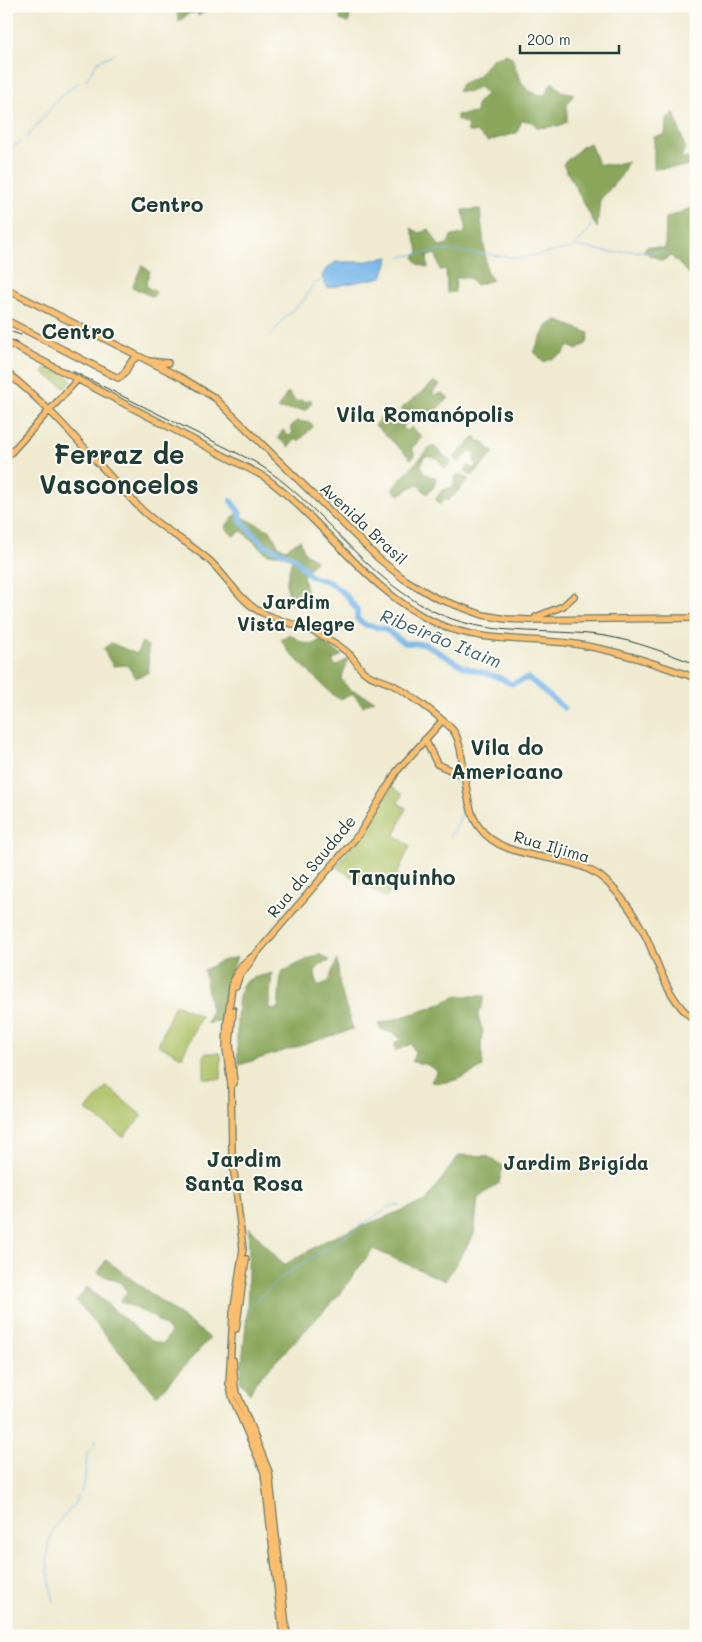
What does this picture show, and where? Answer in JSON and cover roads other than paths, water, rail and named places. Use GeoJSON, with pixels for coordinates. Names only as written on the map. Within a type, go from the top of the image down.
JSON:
{"type":"FeatureCollection","features":[{"type":"Feature","properties":{"kind":"main road","name":"Avenida Brasil"},"geometry":{"type":"LineString","coordinates":[[6,289],[133,356],[184,379],[218,401],[378,558],[404,579],[436,598],[464,609],[506,619],[696,618]]}},
{"type":"Feature","properties":{"kind":"main road"},"geometry":{"type":"LineString","coordinates":[[6,320],[114,377],[123,376],[133,356]]}},
{"type":"Feature","properties":{"kind":"main road"},"geometry":{"type":"LineString","coordinates":[[6,342],[248,467],[279,486],[381,586],[414,612],[438,624],[470,635],[567,643],[607,649],[696,678]]}},
{"type":"Feature","properties":{"kind":"main road"},"geometry":{"type":"LineString","coordinates":[[145,360],[168,363]]}},
{"type":"Feature","properties":{"kind":"main road","name":"Rua Iljima"},"geometry":{"type":"LineString","coordinates":[[6,372],[50,410],[149,517],[197,550],[253,607],[273,617],[298,624],[329,640],[346,651],[364,673],[396,687],[456,734],[472,814],[479,827],[489,838],[508,848],[575,864],[603,879],[638,922],[648,942],[658,972],[673,995],[696,1021]]}},
{"type":"Feature","properties":{"kind":"main road"},"geometry":{"type":"LineString","coordinates":[[6,458],[78,380]]}},
{"type":"Feature","properties":{"kind":"main road"},"geometry":{"type":"LineString","coordinates":[[529,620],[558,609],[574,596]]}},
{"type":"Feature","properties":{"kind":"main road","name":"Rua da Saudade"},"geometry":{"type":"LineString","coordinates":[[271,1518],[268,1467],[238,1397],[233,1372],[247,1237],[236,1158],[231,1024],[237,982],[252,957],[360,833],[398,771],[424,745],[425,739],[440,720]]}},
{"type":"Feature","properties":{"kind":"main road"},"geometry":{"type":"LineString","coordinates":[[424,745],[437,764],[464,776]]}},
{"type":"Feature","properties":{"kind":"main road"},"geometry":{"type":"LineString","coordinates":[[448,769],[462,765]]}},
{"type":"Feature","properties":{"kind":"main road"},"geometry":{"type":"LineString","coordinates":[[271,1518],[283,1636]]}},
{"type":"Feature","properties":{"kind":"main road"},"geometry":{"type":"LineString","coordinates":[[271,1518],[287,1636]]}},
{"type":"Feature","properties":{"kind":"water"},"geometry":{"type":"Polygon","coordinates":[[[389,257],[382,277],[327,288],[322,276],[327,268],[336,262],[362,262],[389,257]]]}},
{"type":"Feature","properties":{"kind":"waterway"},"geometry":{"type":"LineString","coordinates":[[86,80],[98,61],[115,54]]}},
{"type":"Feature","properties":{"kind":"waterway"},"geometry":{"type":"LineString","coordinates":[[26,138],[60,97],[78,83]]}},
{"type":"Feature","properties":{"kind":"waterway"},"geometry":{"type":"LineString","coordinates":[[6,156],[14,146],[21,142]]}},
{"type":"Feature","properties":{"kind":"waterway"},"geometry":{"type":"LineString","coordinates":[[400,257],[444,250],[521,258],[573,248],[589,230],[591,224]]}},
{"type":"Feature","properties":{"kind":"waterway"},"geometry":{"type":"LineString","coordinates":[[575,246],[615,253],[628,251],[666,252]]}},
{"type":"Feature","properties":{"kind":"waterway"},"geometry":{"type":"LineString","coordinates":[[270,336],[286,316],[304,300],[313,285],[325,277]]}},
{"type":"Feature","properties":{"kind":"waterway","name":"Ribeirão Itaim"},"geometry":{"type":"LineString","coordinates":[[231,501],[240,513],[241,521],[264,545],[294,557],[310,576],[329,582],[345,594],[357,610],[357,619],[366,625],[385,629],[404,643],[425,644],[464,667],[501,678],[511,684],[528,678],[564,708]]}},
{"type":"Feature","properties":{"kind":"waterway"},"geometry":{"type":"LineString","coordinates":[[450,836],[456,828],[461,814],[455,774]]}},
{"type":"Feature","properties":{"kind":"waterway"},"geometry":{"type":"LineString","coordinates":[[246,1310],[282,1277],[391,1206],[400,1205]]}},
{"type":"Feature","properties":{"kind":"waterway"},"geometry":{"type":"LineString","coordinates":[[81,1493],[85,1479],[87,1453],[95,1445],[96,1439]]}},
{"type":"Feature","properties":{"kind":"waterway"},"geometry":{"type":"LineString","coordinates":[[54,1602],[47,1552],[49,1542],[51,1533],[73,1506],[77,1497]]}},
{"type":"Feature","properties":{"kind":"railway"},"geometry":{"type":"LineString","coordinates":[[6,330],[21,335]]}},
{"type":"Feature","properties":{"kind":"railway"},"geometry":{"type":"LineString","coordinates":[[6,337],[17,343]]}},
{"type":"Feature","properties":{"kind":"railway"},"geometry":{"type":"LineString","coordinates":[[72,371],[255,462],[279,478],[300,497],[383,578],[431,610],[452,619],[495,629],[583,633],[617,638],[696,664]]}},
{"type":"Feature","properties":{"kind":"district","name":"Centro"},"geometry":{"type":"Point","coordinates":[167,203]}},
{"type":"Feature","properties":{"kind":"district","name":"Centro"},"geometry":{"type":"Point","coordinates":[78,330]}},
{"type":"Feature","properties":{"kind":"district","name":"Vila Romanópolis"},"geometry":{"type":"Point","coordinates":[425,413]}},
{"type":"Feature","properties":{"kind":"district","name":"Ferraz de Vasconcelos"},"geometry":{"type":"Point","coordinates":[119,468]}},
{"type":"Feature","properties":{"kind":"district","name":"Jardim Vista Alegre"},"geometry":{"type":"Point","coordinates":[296,612]}},
{"type":"Feature","properties":{"kind":"district","name":"Vila do Americano"},"geometry":{"type":"Point","coordinates":[507,758]}},
{"type":"Feature","properties":{"kind":"district","name":"Tanquinho"},"geometry":{"type":"Point","coordinates":[402,876]}},
{"type":"Feature","properties":{"kind":"district","name":"Jardim Brigída"},"geometry":{"type":"Point","coordinates":[576,1162]}},
{"type":"Feature","properties":{"kind":"district","name":"Jardim Santa Rosa"},"geometry":{"type":"Point","coordinates":[244,1170]}}]}
